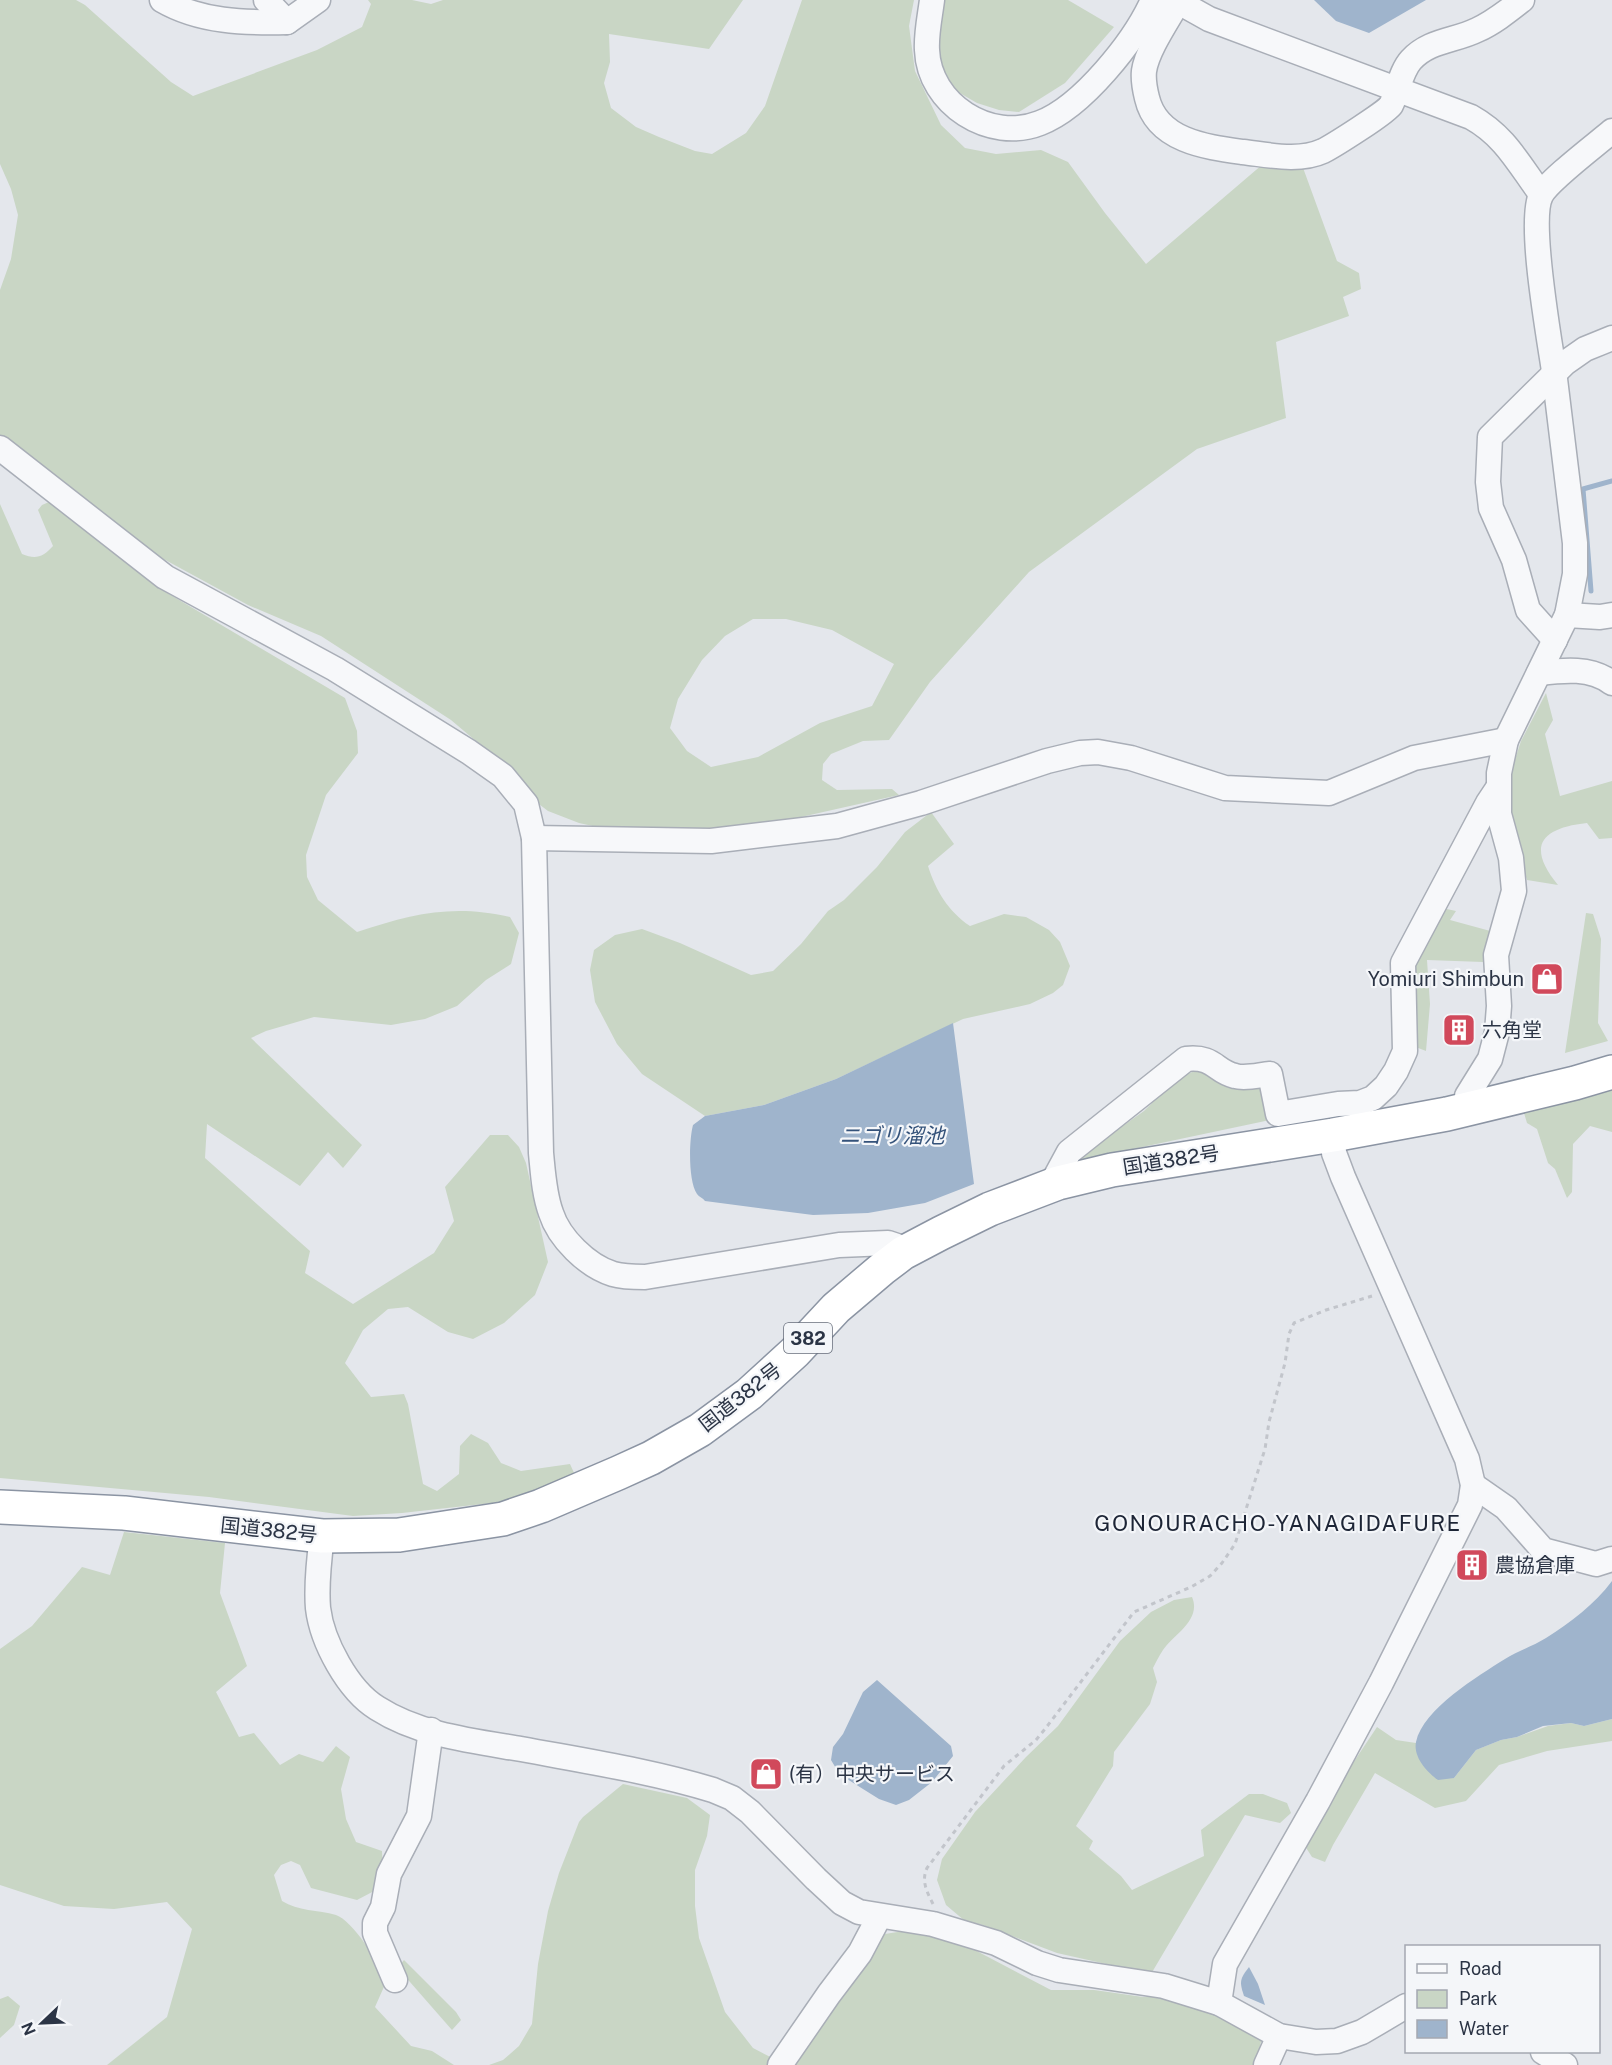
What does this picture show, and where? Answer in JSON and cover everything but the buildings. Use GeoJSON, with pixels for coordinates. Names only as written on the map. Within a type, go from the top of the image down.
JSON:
{"type":"FeatureCollection","features":[{"type":"Feature","properties":{"kind":"highway","name":"国道382号"},"geometry":{"type":"LineString","coordinates":[[0,1507],[124,1513],[322,1536],[399,1535],[503,1518],[541,1506],[651,1458],[700,1430],[749,1394],[795,1352],[850,1295],[903,1253],[990,1209],[1058,1183],[1112,1170],[1333,1135],[1468,1109],[1612,1072]]}},
{"type":"Feature","properties":{"kind":"street"},"geometry":{"type":"LineString","coordinates":[[162,0],[176,8],[218,19],[246,23],[287,22],[318,0]]}},
{"type":"Feature","properties":{"kind":"street"},"geometry":{"type":"LineString","coordinates":[[266,0],[287,22]]}},
{"type":"Feature","properties":{"kind":"street"},"geometry":{"type":"LineString","coordinates":[[932,0],[927,52],[933,77],[946,98],[963,114],[985,124],[1005,128],[1022,128],[1039,124],[1054,117],[1069,105],[1093,84],[1121,51],[1147,13],[1153,0]]}},
{"type":"Feature","properties":{"kind":"street"},"geometry":{"type":"LineString","coordinates":[[1522,0],[1489,24],[1474,32],[1436,43],[1410,60],[1396,91],[1389,108],[1323,151],[1304,157],[1209,148],[1183,139],[1162,126],[1153,115],[1145,87],[1144,71],[1176,1],[1209,20],[1396,91],[1471,117],[1504,141],[1541,194]]}},
{"type":"Feature","properties":{"kind":"street"},"geometry":{"type":"LineString","coordinates":[[1468,1109],[1467,1096],[1490,1059],[1497,1032],[1499,1006],[1497,955],[1514,891],[1511,858],[1499,814],[1500,761],[1506,740],[1567,615],[1575,574],[1575,543],[1536,222],[1541,194],[1612,131]]}},
{"type":"Feature","properties":{"kind":"street"},"geometry":{"type":"LineString","coordinates":[[1555,640],[1528,610],[1514,560],[1491,508],[1488,482],[1490,437],[1554,373],[1585,349],[1612,338]]}},
{"type":"Feature","properties":{"kind":"street"},"geometry":{"type":"LineString","coordinates":[[0,448],[165,577],[335,669],[469,752],[495,770],[526,804],[534,838],[541,1153],[551,1214],[562,1234],[580,1254],[602,1269],[630,1277],[645,1277],[839,1245],[888,1243],[897,1246],[903,1253]]}},
{"type":"Feature","properties":{"kind":"street"},"geometry":{"type":"LineString","coordinates":[[1567,615],[1600,617],[1612,615]]}},
{"type":"Feature","properties":{"kind":"street"},"geometry":{"type":"LineString","coordinates":[[1539,673],[1566,670],[1593,673],[1612,682]]}},
{"type":"Feature","properties":{"kind":"street"},"geometry":{"type":"LineString","coordinates":[[534,838],[711,841],[837,826],[921,803],[1047,761],[1080,753],[1098,752],[1142,762],[1225,788],[1329,793],[1414,758],[1506,740]]}},
{"type":"Feature","properties":{"kind":"street"},"geometry":{"type":"LineString","coordinates":[[1058,1183],[1056,1176],[1069,1152],[1186,1059],[1208,1060],[1235,1077],[1270,1074],[1278,1114],[1338,1104],[1360,1103],[1373,1098],[1386,1086],[1405,1051],[1403,963],[1498,788]]}},
{"type":"Feature","properties":{"kind":"street"},"geometry":{"type":"LineString","coordinates":[[1218,2003],[1225,1964],[1318,1801],[1381,1683],[1470,1505],[1473,1485],[1467,1459],[1343,1177],[1334,1153],[1333,1135]]}},
{"type":"Feature","properties":{"kind":"street"},"geometry":{"type":"LineString","coordinates":[[1473,1485],[1506,1508],[1543,1550],[1596,1564],[1612,1558]]}},
{"type":"Feature","properties":{"kind":"street"},"geometry":{"type":"LineString","coordinates":[[322,1536],[319,1558],[318,1610],[339,1665],[358,1692],[376,1708],[408,1724],[454,1737],[593,1762],[713,1790],[732,1798],[750,1812],[842,1903],[859,1912],[933,1924],[996,1943],[1037,1963],[1059,1970],[1164,1986],[1218,2003],[1279,2036],[1316,2042],[1337,2041],[1362,2032],[1405,2007]]}},
{"type":"Feature","properties":{"kind":"street"},"geometry":{"type":"LineString","coordinates":[[395,1980],[375,1933],[375,1923],[383,1907],[389,1874],[419,1816],[431,1730]]}},
{"type":"Feature","properties":{"kind":"street"},"geometry":{"type":"LineString","coordinates":[[780,2065],[860,1953],[879,1917]]}},
{"type":"Feature","properties":{"kind":"street"},"geometry":{"type":"LineString","coordinates":[[1266,2065],[1279,2036]]}},
{"type":"Feature","properties":{"kind":"street"},"geometry":{"type":"LineString","coordinates":[[1545,2053],[1565,2065]]}},
{"type":"Feature","properties":{"kind":"path"},"geometry":{"type":"LineString","coordinates":[[933,1924],[935,1907],[925,1887],[923,1875],[943,1844],[1004,1766],[1036,1740],[1134,1612],[1191,1587],[1210,1576],[1235,1544],[1265,1449],[1269,1422],[1285,1363],[1289,1334],[1294,1323],[1392,1289]]}},
{"type":"Feature","properties":{"kind":"green space"},"geometry":{"type":"Polygon","coordinates":[[[0,0],[76,0],[85,5],[171,82],[193,96],[317,50],[362,27],[371,4],[368,0],[412,0],[431,4],[443,0],[743,0],[709,49],[609,34],[610,62],[604,83],[611,108],[636,127],[695,151],[712,154],[746,133],[765,106],[802,0],[914,0],[909,26],[915,71],[941,125],[965,148],[996,154],[1041,150],[1068,162],[1146,264],[1263,164],[1302,165],[1337,261],[1359,273],[1361,289],[1343,297],[1349,316],[1276,342],[1286,418],[1197,449],[1029,572],[930,682],[889,740],[863,741],[831,754],[823,764],[822,780],[837,790],[892,789],[899,795],[743,830],[611,830],[579,823],[548,811],[531,798],[522,780],[451,720],[321,636],[248,605],[158,556],[0,435],[0,290],[11,259],[18,215],[11,189],[0,164],[0,0]],[[753,619],[725,636],[702,660],[678,699],[670,728],[687,751],[711,767],[758,757],[820,723],[872,706],[894,664],[832,630],[786,619],[753,619]]]}},
{"type":"Feature","properties":{"kind":"green space"},"geometry":{"type":"Polygon","coordinates":[[[943,0],[1068,0],[1114,27],[1065,83],[1019,112],[999,110],[977,103],[958,92],[943,73],[935,51],[943,0]]]}},
{"type":"Feature","properties":{"kind":"green space"},"geometry":{"type":"Polygon","coordinates":[[[49,502],[169,594],[345,698],[357,731],[358,753],[326,795],[306,855],[307,877],[318,900],[357,932],[414,916],[469,911],[510,917],[519,933],[511,964],[486,980],[457,1006],[425,1019],[391,1025],[314,1017],[266,1031],[251,1038],[362,1145],[343,1168],[328,1152],[300,1186],[207,1124],[205,1158],[310,1251],[305,1273],[353,1304],[434,1253],[454,1221],[445,1187],[490,1135],[508,1135],[519,1147],[526,1163],[548,1262],[535,1295],[504,1323],[473,1339],[448,1332],[408,1307],[388,1309],[363,1330],[345,1363],[371,1397],[404,1394],[408,1404],[423,1484],[437,1491],[459,1474],[460,1446],[471,1434],[488,1443],[501,1463],[521,1471],[570,1464],[575,1475],[510,1501],[353,1516],[209,1497],[0,1478],[0,504],[22,554],[35,557],[46,553],[53,546],[38,510],[49,502]]]}},
{"type":"Feature","properties":{"kind":"green space"},"geometry":{"type":"Polygon","coordinates":[[[1546,693],[1553,720],[1545,734],[1560,796],[1612,781],[1612,838],[1599,839],[1587,823],[1559,829],[1543,841],[1541,850],[1543,860],[1558,885],[1527,880],[1513,838],[1507,784],[1521,741],[1546,693]]]}},
{"type":"Feature","properties":{"kind":"green space"},"geometry":{"type":"Polygon","coordinates":[[[931,812],[954,844],[928,866],[944,900],[955,914],[970,926],[1004,914],[1026,917],[1049,930],[1060,942],[1070,966],[1063,985],[1053,993],[1030,1004],[963,1019],[836,1079],[764,1105],[705,1116],[642,1074],[617,1044],[595,1002],[590,970],[594,950],[615,935],[642,929],[680,943],[751,975],[773,971],[801,944],[828,911],[844,900],[877,867],[905,832],[931,812]]]}},
{"type":"Feature","properties":{"kind":"green space"},"geometry":{"type":"Polygon","coordinates":[[[1442,908],[1456,911],[1450,920],[1494,932],[1483,962],[1427,960],[1430,1004],[1426,1051],[1413,1046],[1410,964],[1442,908]]]}},
{"type":"Feature","properties":{"kind":"green space"},"geometry":{"type":"Polygon","coordinates":[[[1586,913],[1593,914],[1601,939],[1598,1023],[1608,1041],[1565,1053],[1586,913]]]}},
{"type":"Feature","properties":{"kind":"green space"},"geometry":{"type":"Polygon","coordinates":[[[1195,1071],[1221,1078],[1265,1082],[1270,1120],[1076,1161],[1081,1151],[1144,1111],[1177,1078],[1195,1071]]]}},
{"type":"Feature","properties":{"kind":"green space"},"geometry":{"type":"Polygon","coordinates":[[[1612,1089],[1612,1132],[1590,1126],[1573,1144],[1572,1192],[1567,1198],[1555,1169],[1548,1163],[1537,1129],[1527,1123],[1524,1113],[1612,1089]]]}},
{"type":"Feature","properties":{"kind":"green space"},"geometry":{"type":"Polygon","coordinates":[[[124,1532],[225,1543],[220,1593],[247,1666],[216,1692],[239,1737],[254,1733],[280,1765],[299,1754],[323,1762],[336,1746],[350,1757],[341,1789],[346,1819],[356,1842],[382,1851],[383,1876],[376,1890],[357,1900],[311,1888],[300,1865],[291,1861],[281,1865],[274,1875],[282,1901],[301,1909],[336,1915],[350,1925],[372,1954],[387,1980],[375,2007],[411,2046],[432,2051],[454,2065],[107,2065],[167,2017],[192,1929],[167,1902],[114,1909],[64,1906],[0,1885],[0,1649],[32,1626],[82,1567],[110,1575],[124,1532]]]}},
{"type":"Feature","properties":{"kind":"green space"},"geometry":{"type":"Polygon","coordinates":[[[1192,1597],[1194,1605],[1190,1620],[1163,1650],[1153,1668],[1157,1682],[1150,1704],[1114,1752],[1113,1766],[1076,1826],[1093,1841],[1089,1849],[1121,1876],[1132,1890],[1204,1856],[1201,1830],[1249,1794],[1263,1794],[1287,1803],[1291,1813],[1280,1823],[1245,1815],[1151,1974],[1057,1953],[983,1925],[965,1921],[946,1905],[937,1880],[942,1859],[975,1812],[1058,1726],[1120,1641],[1151,1612],[1174,1600],[1192,1597]]]}},
{"type":"Feature","properties":{"kind":"green space"},"geometry":{"type":"Polygon","coordinates":[[[1612,1719],[1612,1741],[1547,1751],[1499,1765],[1466,1801],[1435,1808],[1375,1773],[1325,1862],[1312,1857],[1303,1843],[1309,1829],[1377,1727],[1396,1740],[1416,1743],[1418,1757],[1454,1778],[1476,1750],[1501,1740],[1548,1726],[1571,1723],[1584,1726],[1612,1719]]]}},
{"type":"Feature","properties":{"kind":"green space"},"geometry":{"type":"Polygon","coordinates":[[[623,1784],[687,1798],[710,1815],[707,1836],[695,1870],[695,1906],[699,1938],[725,2012],[753,2048],[786,2065],[489,2065],[503,2060],[519,2046],[532,2024],[538,1964],[548,1911],[559,1873],[579,1822],[623,1784]]]}},
{"type":"Feature","properties":{"kind":"green space"},"geometry":{"type":"Polygon","coordinates":[[[910,1930],[971,1948],[1051,1990],[1094,1990],[1143,1997],[1171,1997],[1204,2008],[1262,2038],[1255,2065],[790,2065],[885,1934],[910,1930]]]}},
{"type":"Feature","properties":{"kind":"green space"},"geometry":{"type":"Polygon","coordinates":[[[404,1960],[456,2012],[461,2020],[452,2030],[403,1974],[400,1965],[404,1960]]]}},
{"type":"Feature","properties":{"kind":"green space"},"geometry":{"type":"Polygon","coordinates":[[[8,1996],[20,2006],[14,2025],[0,2038],[0,1999],[8,1996]]]}},
{"type":"Feature","properties":{"kind":"water"},"geometry":{"type":"Polygon","coordinates":[[[1314,0],[1426,0],[1369,33],[1336,21],[1314,0]]]}},
{"type":"Feature","properties":{"kind":"water","name":"ニゴリ溜池"},"geometry":{"type":"Polygon","coordinates":[[[953,1023],[974,1184],[925,1203],[868,1213],[813,1215],[705,1201],[697,1194],[692,1180],[691,1140],[693,1125],[705,1116],[764,1105],[836,1079],[953,1023]]]}},
{"type":"Feature","properties":{"kind":"water"},"geometry":{"type":"Polygon","coordinates":[[[1612,1581],[1612,1719],[1584,1726],[1571,1723],[1543,1726],[1476,1750],[1454,1778],[1438,1780],[1430,1773],[1419,1759],[1416,1742],[1429,1718],[1440,1706],[1453,1694],[1494,1666],[1564,1626],[1590,1605],[1612,1581]]]}},
{"type":"Feature","properties":{"kind":"water"},"geometry":{"type":"Polygon","coordinates":[[[877,1680],[951,1746],[953,1756],[932,1782],[909,1800],[896,1805],[879,1799],[847,1779],[837,1770],[831,1760],[833,1747],[843,1734],[863,1692],[877,1680]]]}},
{"type":"Feature","properties":{"kind":"water"},"geometry":{"type":"Polygon","coordinates":[[[1249,1967],[1265,2005],[1244,1996],[1241,1980],[1249,1967]]]}},
{"type":"Feature","properties":{"kind":"waterway"},"geometry":{"type":"LineString","coordinates":[[1591,591],[1583,489],[1612,481]]}},
{"type":"Feature","properties":{"kind":"place","name":"Yomiuri Shimbun"},"geometry":{"type":"Point","coordinates":[1547,979]}},
{"type":"Feature","properties":{"kind":"place","name":"六角堂"},"geometry":{"type":"Point","coordinates":[1459,1030]}},
{"type":"Feature","properties":{"kind":"place","name":"農協倉庫"},"geometry":{"type":"Point","coordinates":[1472,1565]}},
{"type":"Feature","properties":{"kind":"place","name":"(有）中央サービス"},"geometry":{"type":"Point","coordinates":[766,1774]}},
{"type":"Feature","properties":{"kind":"district","name":"GONOURACHO-YANAGIDAFURE"},"geometry":{"type":"Point","coordinates":[1278,1523]}}]}
